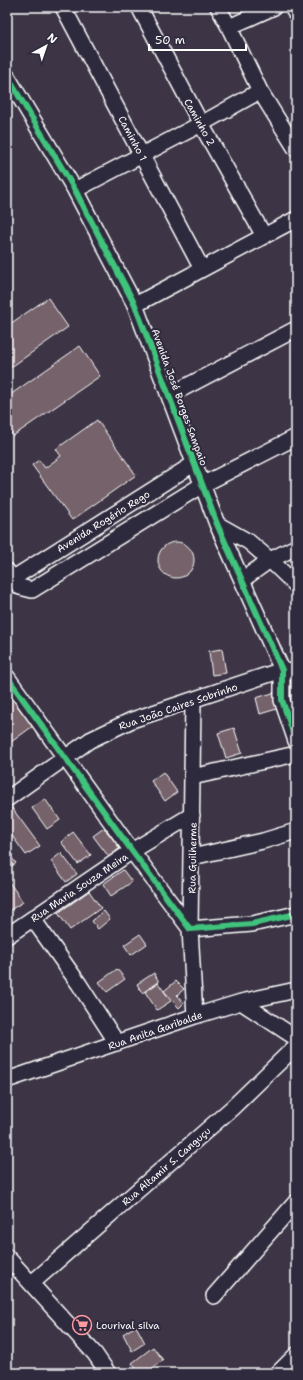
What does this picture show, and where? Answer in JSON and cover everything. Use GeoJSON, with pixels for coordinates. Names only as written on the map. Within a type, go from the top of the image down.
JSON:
{"type":"FeatureCollection","features":[{"type":"Feature","properties":{"kind":"street","name":"Caminho 1"},"geometry":{"type":"LineString","coordinates":[[63,7],[202,270]]}},
{"type":"Feature","properties":{"kind":"street","name":"Caminho 2"},"geometry":{"type":"LineString","coordinates":[[139,7],[201,124],[264,236]]}},
{"type":"Feature","properties":{"kind":"street"},"geometry":{"type":"LineString","coordinates":[[218,7],[260,91],[296,149]]}},
{"type":"Feature","properties":{"kind":"street"},"geometry":{"type":"LineString","coordinates":[[229,27],[274,7]]}},
{"type":"Feature","properties":{"kind":"street"},"geometry":{"type":"LineString","coordinates":[[292,7],[296,14]]}},
{"type":"Feature","properties":{"kind":"street","name":"Avenida José Borges Sampaio"},"geometry":{"type":"LineString","coordinates":[[10,86],[75,190],[135,305],[170,395],[217,524],[242,580],[289,671],[282,700],[296,741]]}},
{"type":"Feature","properties":{"kind":"street"},"geometry":{"type":"LineString","coordinates":[[75,190],[201,124],[260,91]]}},
{"type":"Feature","properties":{"kind":"street"},"geometry":{"type":"LineString","coordinates":[[135,305],[296,218]]}},
{"type":"Feature","properties":{"kind":"street"},"geometry":{"type":"LineString","coordinates":[[170,395],[296,329]]}},
{"type":"Feature","properties":{"kind":"street"},"geometry":{"type":"LineString","coordinates":[[9,575],[20,587],[32,590],[202,485],[296,437]]}},
{"type":"Feature","properties":{"kind":"street","name":"Avenida Rogério Rego"},"geometry":{"type":"LineString","coordinates":[[9,575],[195,463]]}},
{"type":"Feature","properties":{"kind":"street"},"geometry":{"type":"LineString","coordinates":[[217,524],[249,542],[296,585]]}},
{"type":"Feature","properties":{"kind":"street"},"geometry":{"type":"LineString","coordinates":[[242,580],[270,560],[296,547]]}},
{"type":"Feature","properties":{"kind":"street","name":"Rua João Caires Sobrinho"},"geometry":{"type":"LineString","coordinates":[[7,799],[90,740],[132,720],[289,671],[296,661]]}},
{"type":"Feature","properties":{"kind":"street"},"geometry":{"type":"LineString","coordinates":[[7,677],[190,929],[252,924],[296,914]]}},
{"type":"Feature","properties":{"kind":"street","name":"Rua Guilherme"},"geometry":{"type":"LineString","coordinates":[[193,700],[190,929],[195,1016]]}},
{"type":"Feature","properties":{"kind":"street"},"geometry":{"type":"LineString","coordinates":[[192,777],[296,754]]}},
{"type":"Feature","properties":{"kind":"street","name":"Rua Maria Souza Meira"},"geometry":{"type":"LineString","coordinates":[[7,936],[132,851],[192,815]]}},
{"type":"Feature","properties":{"kind":"street"},"geometry":{"type":"LineString","coordinates":[[192,857],[263,841],[296,831]]}},
{"type":"Feature","properties":{"kind":"street"},"geometry":{"type":"LineString","coordinates":[[33,919],[79,984],[116,1043]]}},
{"type":"Feature","properties":{"kind":"street","name":"Rua Anita Garibalde"},"geometry":{"type":"LineString","coordinates":[[7,1080],[195,1016],[241,1002],[296,990]]}},
{"type":"Feature","properties":{"kind":"street"},"geometry":{"type":"LineString","coordinates":[[241,1002],[296,1038]]}},
{"type":"Feature","properties":{"kind":"street","name":"Rua Altamir S. Canguçu"},"geometry":{"type":"LineString","coordinates":[[32,1283],[232,1108],[296,1046]]}},
{"type":"Feature","properties":{"kind":"street"},"geometry":{"type":"LineString","coordinates":[[214,1296],[296,1202]]}},
{"type":"Feature","properties":{"kind":"street"},"geometry":{"type":"LineString","coordinates":[[7,1257],[95,1354],[108,1373]]}},
{"type":"Feature","properties":{"kind":"street"},"geometry":{"type":"LineString","coordinates":[[278,1373],[296,1356]]}},
{"type":"Feature","properties":{"kind":"building"},"geometry":{"type":"Polygon","coordinates":[[[48,298],[68,327],[7,370],[7,326],[48,298]]]}},
{"type":"Feature","properties":{"kind":"building"},"geometry":{"type":"Polygon","coordinates":[[[80,346],[100,376],[13,436],[7,427],[7,397],[80,346]]]}},
{"type":"Feature","properties":{"kind":"building"},"geometry":{"type":"Polygon","coordinates":[[[97,420],[136,475],[72,520],[32,465],[39,460],[45,468],[61,456],[56,449],[97,420]]]}},
{"type":"Feature","properties":{"kind":"building"},"geometry":{"type":"Polygon","coordinates":[[[179,542],[189,547],[193,553],[193,567],[189,573],[183,577],[173,578],[163,573],[159,567],[158,557],[163,547],[169,543],[179,542]]]}},
{"type":"Feature","properties":{"kind":"building"},"geometry":{"type":"Polygon","coordinates":[[[222,649],[226,673],[212,675],[209,651],[222,649]]]}},
{"type":"Feature","properties":{"kind":"building"},"geometry":{"type":"Polygon","coordinates":[[[7,689],[33,726],[7,745],[7,689]]]}},
{"type":"Feature","properties":{"kind":"building"},"geometry":{"type":"Polygon","coordinates":[[[276,692],[280,708],[260,714],[256,698],[276,692]]]}},
{"type":"Feature","properties":{"kind":"building"},"geometry":{"type":"Polygon","coordinates":[[[234,728],[242,753],[226,758],[218,733],[234,728]]]}},
{"type":"Feature","properties":{"kind":"building"},"geometry":{"type":"Polygon","coordinates":[[[163,772],[177,792],[165,801],[151,781],[163,772]]]}},
{"type":"Feature","properties":{"kind":"building"},"geometry":{"type":"Polygon","coordinates":[[[45,799],[60,820],[47,829],[32,808],[45,799]]]}},
{"type":"Feature","properties":{"kind":"building"},"geometry":{"type":"Polygon","coordinates":[[[12,808],[40,846],[26,855],[7,829],[7,812],[12,808]]]}},
{"type":"Feature","properties":{"kind":"building"},"geometry":{"type":"Polygon","coordinates":[[[104,828],[120,848],[109,857],[93,836],[104,828]]]}},
{"type":"Feature","properties":{"kind":"building"},"geometry":{"type":"Polygon","coordinates":[[[73,832],[91,855],[78,864],[61,842],[73,832]]]}},
{"type":"Feature","properties":{"kind":"building"},"geometry":{"type":"Polygon","coordinates":[[[7,852],[16,863],[7,870],[7,852]]]}},
{"type":"Feature","properties":{"kind":"building"},"geometry":{"type":"Polygon","coordinates":[[[61,853],[77,874],[66,882],[51,861],[61,853]]]}},
{"type":"Feature","properties":{"kind":"building"},"geometry":{"type":"Polygon","coordinates":[[[123,870],[132,882],[111,896],[103,884],[123,870]]]}},
{"type":"Feature","properties":{"kind":"building"},"geometry":{"type":"Polygon","coordinates":[[[7,879],[23,902],[10,910],[7,906],[7,879]]]}},
{"type":"Feature","properties":{"kind":"building"},"geometry":{"type":"Polygon","coordinates":[[[89,891],[101,908],[70,930],[58,913],[89,891]]]}},
{"type":"Feature","properties":{"kind":"building"},"geometry":{"type":"Polygon","coordinates":[[[104,911],[110,919],[98,929],[92,921],[104,911]]]}},
{"type":"Feature","properties":{"kind":"building"},"geometry":{"type":"Polygon","coordinates":[[[140,934],[147,944],[131,955],[124,945],[140,934]]]}},
{"type":"Feature","properties":{"kind":"building"},"geometry":{"type":"Polygon","coordinates":[[[117,969],[125,979],[107,992],[99,982],[117,969]]]}},
{"type":"Feature","properties":{"kind":"building"},"geometry":{"type":"Polygon","coordinates":[[[154,973],[159,982],[142,993],[137,984],[154,973]]]}},
{"type":"Feature","properties":{"kind":"building"},"geometry":{"type":"Polygon","coordinates":[[[176,981],[184,989],[177,995],[184,1003],[179,1008],[164,991],[176,981]]]}},
{"type":"Feature","properties":{"kind":"building"},"geometry":{"type":"Polygon","coordinates":[[[158,983],[171,1001],[157,1010],[145,992],[158,983]]]}},
{"type":"Feature","properties":{"kind":"building"},"geometry":{"type":"Polygon","coordinates":[[[136,1326],[145,1343],[132,1351],[123,1334],[136,1326]]]}},
{"type":"Feature","properties":{"kind":"building"},"geometry":{"type":"Polygon","coordinates":[[[153,1347],[163,1360],[146,1373],[139,1373],[132,1363],[153,1347]]]}},
{"type":"Feature","properties":{"kind":"cycle path"},"geometry":{"type":"LineString","coordinates":[[7,76],[75,190],[135,305],[217,524],[282,670],[282,700],[296,741]]}},
{"type":"Feature","properties":{"kind":"cycle path"},"geometry":{"type":"LineString","coordinates":[[7,677],[190,929],[252,924],[296,914]]}},
{"type":"Feature","properties":{"kind":"place","name":"Lourival silva"},"geometry":{"type":"Point","coordinates":[82,1325]}}]}
